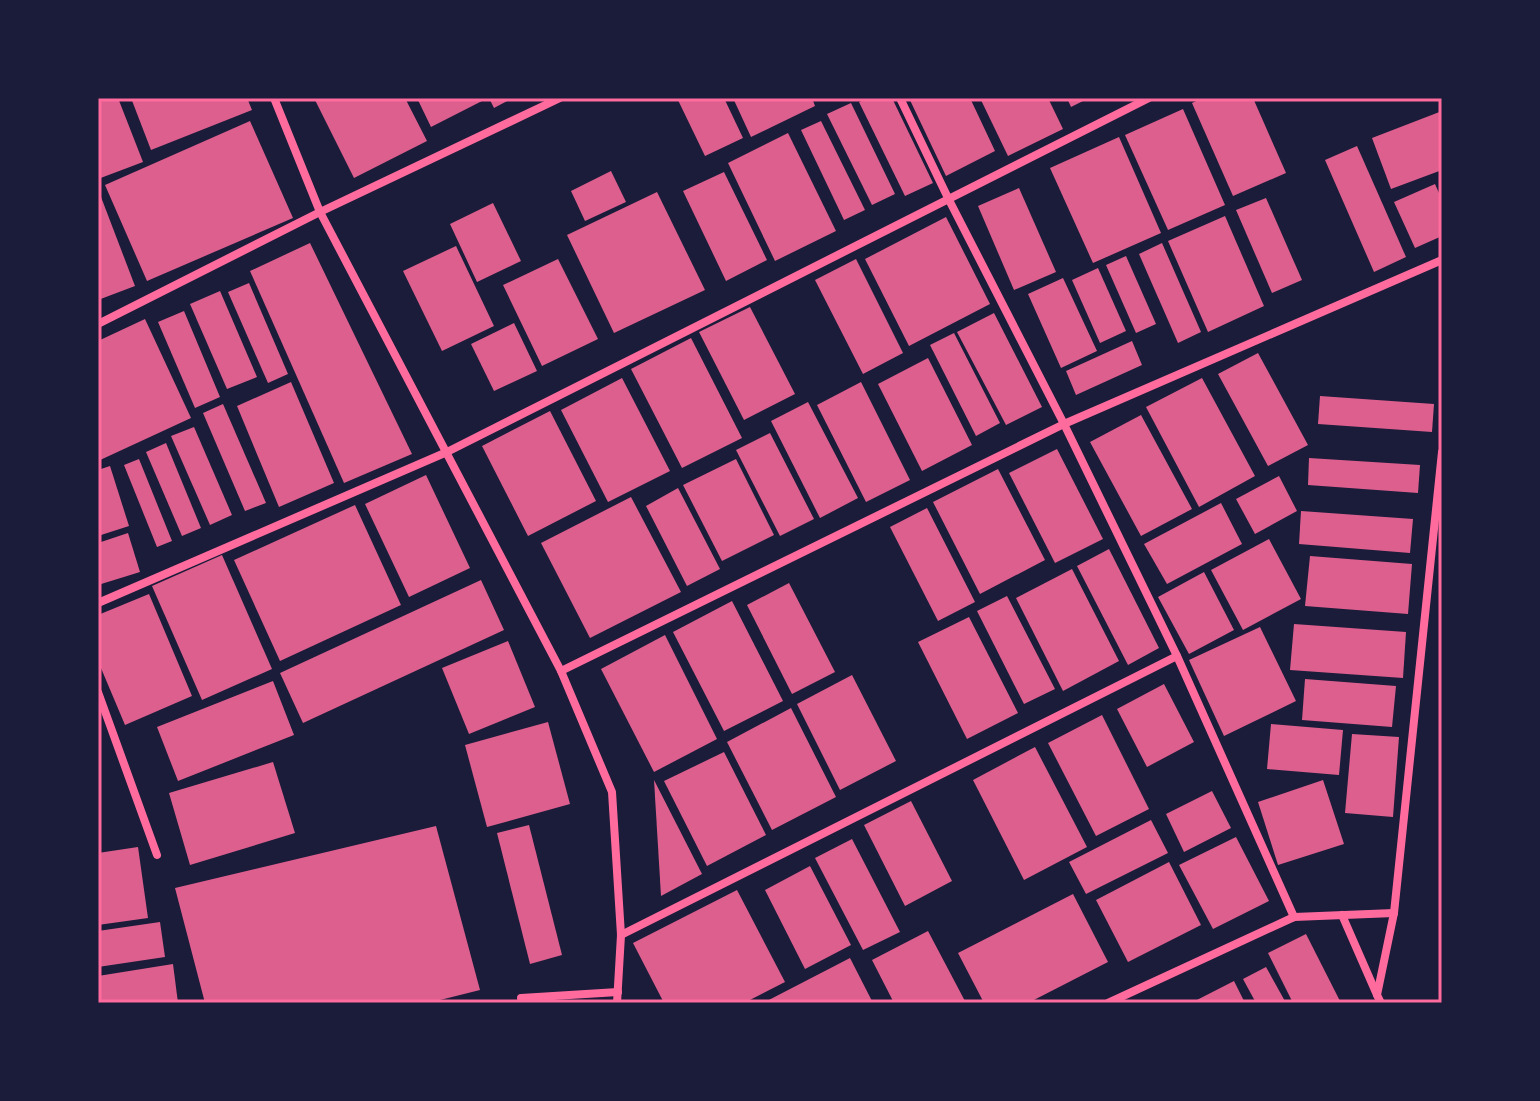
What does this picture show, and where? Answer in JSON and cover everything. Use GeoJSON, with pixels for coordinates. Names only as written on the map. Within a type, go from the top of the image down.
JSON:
{"type":"FeatureCollection","features":[{"type":"Feature","properties":{"kind":"street"},"geometry":{"type":"LineString","coordinates":[[274,98],[320,212],[561,671],[612,792],[621,935],[617,1003]]}},
{"type":"Feature","properties":{"kind":"street"},"geometry":{"type":"LineString","coordinates":[[98,324],[320,212],[560,98]]}},
{"type":"Feature","properties":{"kind":"street"},"geometry":{"type":"LineString","coordinates":[[900,98],[1177,656],[1294,917]]}},
{"type":"Feature","properties":{"kind":"street"},"geometry":{"type":"LineString","coordinates":[[98,603],[447,452],[1149,98]]}},
{"type":"Feature","properties":{"kind":"street"},"geometry":{"type":"LineString","coordinates":[[561,671],[1064,424],[1442,260]]}},
{"type":"Feature","properties":{"kind":"street"},"geometry":{"type":"LineString","coordinates":[[1379,999],[1394,913],[1442,452]]}},
{"type":"Feature","properties":{"kind":"street"},"geometry":{"type":"LineString","coordinates":[[621,935],[1177,656]]}},
{"type":"Feature","properties":{"kind":"street"},"geometry":{"type":"LineString","coordinates":[[98,692],[157,855]]}},
{"type":"Feature","properties":{"kind":"street"},"geometry":{"type":"LineString","coordinates":[[1108,1003],[1294,917],[1394,913]]}},
{"type":"Feature","properties":{"kind":"street"},"geometry":{"type":"LineString","coordinates":[[1342,915],[1379,999]]}},
{"type":"Feature","properties":{"kind":"street"},"geometry":{"type":"LineString","coordinates":[[521,998],[618,992]]}},
{"type":"Feature","properties":{"kind":"building"},"geometry":{"type":"Polygon","coordinates":[[[98,98],[118,98],[143,162],[98,179],[98,98]]]}},
{"type":"Feature","properties":{"kind":"building"},"geometry":{"type":"Polygon","coordinates":[[[131,98],[247,98],[252,110],[151,150],[131,98]]]}},
{"type":"Feature","properties":{"kind":"building"},"geometry":{"type":"Polygon","coordinates":[[[314,98],[405,98],[427,141],[354,178],[314,98]]]}},
{"type":"Feature","properties":{"kind":"building"},"geometry":{"type":"Polygon","coordinates":[[[417,98],[480,98],[482,101],[431,127],[417,98]]]}},
{"type":"Feature","properties":{"kind":"building"},"geometry":{"type":"Polygon","coordinates":[[[489,98],[513,98],[494,108],[489,98]]]}},
{"type":"Feature","properties":{"kind":"building"},"geometry":{"type":"Polygon","coordinates":[[[677,98],[724,98],[743,138],[705,156],[677,98]]]}},
{"type":"Feature","properties":{"kind":"building"},"geometry":{"type":"Polygon","coordinates":[[[733,98],[812,98],[815,106],[751,137],[733,98]]]}},
{"type":"Feature","properties":{"kind":"building"},"geometry":{"type":"Polygon","coordinates":[[[868,98],[892,98],[933,183],[905,196],[859,102],[868,98]]]}},
{"type":"Feature","properties":{"kind":"building"},"geometry":{"type":"Polygon","coordinates":[[[909,98],[970,98],[995,151],[946,176],[909,98]]]}},
{"type":"Feature","properties":{"kind":"building"},"geometry":{"type":"Polygon","coordinates":[[[980,98],[1048,98],[1063,129],[1008,156],[980,98]]]}},
{"type":"Feature","properties":{"kind":"building"},"geometry":{"type":"Polygon","coordinates":[[[1067,98],[1089,98],[1071,107],[1067,98]]]}},
{"type":"Feature","properties":{"kind":"building"},"geometry":{"type":"Polygon","coordinates":[[[1203,98],[1253,98],[1286,173],[1233,196],[1192,103],[1203,98]]]}},
{"type":"Feature","properties":{"kind":"building"},"geometry":{"type":"Polygon","coordinates":[[[851,103],[895,194],[872,205],[827,114],[851,103]]]}},
{"type":"Feature","properties":{"kind":"building"},"geometry":{"type":"Polygon","coordinates":[[[1183,109],[1225,205],[1168,230],[1125,135],[1183,109]]]}},
{"type":"Feature","properties":{"kind":"building"},"geometry":{"type":"Polygon","coordinates":[[[1442,111],[1442,170],[1391,189],[1372,138],[1442,111]]]}},
{"type":"Feature","properties":{"kind":"building"},"geometry":{"type":"Polygon","coordinates":[[[250,121],[293,218],[147,281],[105,185],[250,121]]]}},
{"type":"Feature","properties":{"kind":"building"},"geometry":{"type":"Polygon","coordinates":[[[821,121],[865,210],[844,220],[801,130],[821,121]]]}},
{"type":"Feature","properties":{"kind":"building"},"geometry":{"type":"Polygon","coordinates":[[[788,133],[836,231],[775,261],[728,163],[788,133]]]}},
{"type":"Feature","properties":{"kind":"building"},"geometry":{"type":"Polygon","coordinates":[[[1119,137],[1161,233],[1093,263],[1050,168],[1119,137]]]}},
{"type":"Feature","properties":{"kind":"building"},"geometry":{"type":"Polygon","coordinates":[[[1357,146],[1406,257],[1374,272],[1325,160],[1357,146]]]}},
{"type":"Feature","properties":{"kind":"building"},"geometry":{"type":"Polygon","coordinates":[[[611,171],[626,202],[585,221],[571,191],[611,171]]]}},
{"type":"Feature","properties":{"kind":"building"},"geometry":{"type":"Polygon","coordinates":[[[724,172],[767,260],[726,281],[683,191],[724,172]]]}},
{"type":"Feature","properties":{"kind":"building"},"geometry":{"type":"Polygon","coordinates":[[[1435,184],[1442,200],[1442,236],[1415,248],[1394,202],[1435,184]]]}},
{"type":"Feature","properties":{"kind":"building"},"geometry":{"type":"Polygon","coordinates":[[[1019,188],[1056,272],[1014,290],[978,206],[1019,188]]]}},
{"type":"Feature","properties":{"kind":"building"},"geometry":{"type":"Polygon","coordinates":[[[657,192],[705,290],[614,333],[567,235],[657,192]]]}},
{"type":"Feature","properties":{"kind":"building"},"geometry":{"type":"Polygon","coordinates":[[[101,197],[135,286],[98,300],[98,198],[101,197]]]}},
{"type":"Feature","properties":{"kind":"building"},"geometry":{"type":"Polygon","coordinates":[[[1266,198],[1302,280],[1272,293],[1236,210],[1266,198]]]}},
{"type":"Feature","properties":{"kind":"building"},"geometry":{"type":"Polygon","coordinates":[[[493,203],[521,261],[477,282],[450,224],[493,203]]]}},
{"type":"Feature","properties":{"kind":"building"},"geometry":{"type":"Polygon","coordinates":[[[1225,216],[1264,306],[1208,332],[1168,241],[1225,216]]]}},
{"type":"Feature","properties":{"kind":"building"},"geometry":{"type":"Polygon","coordinates":[[[946,217],[990,304],[909,346],[865,259],[946,217]]]}},
{"type":"Feature","properties":{"kind":"building"},"geometry":{"type":"Polygon","coordinates":[[[310,243],[412,454],[344,483],[250,271],[310,243]]]}},
{"type":"Feature","properties":{"kind":"building"},"geometry":{"type":"Polygon","coordinates":[[[1162,243],[1201,332],[1178,343],[1139,254],[1162,243]]]}},
{"type":"Feature","properties":{"kind":"building"},"geometry":{"type":"Polygon","coordinates":[[[456,246],[494,326],[442,351],[403,271],[456,246]]]}},
{"type":"Feature","properties":{"kind":"building"},"geometry":{"type":"Polygon","coordinates":[[[1126,256],[1156,324],[1136,333],[1106,265],[1126,256]]]}},
{"type":"Feature","properties":{"kind":"building"},"geometry":{"type":"Polygon","coordinates":[[[558,259],[598,339],[542,366],[503,285],[558,259]]]}},
{"type":"Feature","properties":{"kind":"building"},"geometry":{"type":"Polygon","coordinates":[[[856,259],[903,353],[863,374],[815,280],[856,259]]]}},
{"type":"Feature","properties":{"kind":"building"},"geometry":{"type":"Polygon","coordinates":[[[1098,268],[1126,331],[1100,343],[1072,280],[1098,268]]]}},
{"type":"Feature","properties":{"kind":"building"},"geometry":{"type":"Polygon","coordinates":[[[1063,278],[1097,351],[1061,368],[1028,294],[1063,278]]]}},
{"type":"Feature","properties":{"kind":"building"},"geometry":{"type":"Polygon","coordinates":[[[249,283],[288,374],[268,383],[228,292],[249,283]]]}},
{"type":"Feature","properties":{"kind":"building"},"geometry":{"type":"Polygon","coordinates":[[[220,291],[257,377],[227,389],[190,304],[220,291]]]}},
{"type":"Feature","properties":{"kind":"building"},"geometry":{"type":"Polygon","coordinates":[[[750,307],[795,394],[744,420],[699,332],[750,307]]]}},
{"type":"Feature","properties":{"kind":"building"},"geometry":{"type":"Polygon","coordinates":[[[184,311],[220,397],[195,408],[158,322],[184,311]]]}},
{"type":"Feature","properties":{"kind":"building"},"geometry":{"type":"Polygon","coordinates":[[[994,313],[1042,407],[1006,425],[957,332],[994,313]]]}},
{"type":"Feature","properties":{"kind":"building"},"geometry":{"type":"Polygon","coordinates":[[[145,319],[191,418],[98,461],[98,341],[145,319]]]}},
{"type":"Feature","properties":{"kind":"building"},"geometry":{"type":"Polygon","coordinates":[[[514,323],[537,371],[494,391],[471,344],[514,323]]]}},
{"type":"Feature","properties":{"kind":"building"},"geometry":{"type":"Polygon","coordinates":[[[954,333],[1000,423],[976,436],[930,345],[954,333]]]}},
{"type":"Feature","properties":{"kind":"building"},"geometry":{"type":"Polygon","coordinates":[[[691,338],[742,438],[682,468],[631,369],[691,338]]]}},
{"type":"Feature","properties":{"kind":"building"},"geometry":{"type":"Polygon","coordinates":[[[1132,341],[1142,365],[1076,395],[1066,371],[1132,341]]]}},
{"type":"Feature","properties":{"kind":"building"},"geometry":{"type":"Polygon","coordinates":[[[1258,353],[1308,445],[1268,466],[1218,374],[1258,353]]]}},
{"type":"Feature","properties":{"kind":"building"},"geometry":{"type":"Polygon","coordinates":[[[928,358],[972,445],[922,471],[878,384],[928,358]]]}},
{"type":"Feature","properties":{"kind":"building"},"geometry":{"type":"Polygon","coordinates":[[[622,378],[670,471],[608,502],[561,410],[622,378]]]}},
{"type":"Feature","properties":{"kind":"building"},"geometry":{"type":"Polygon","coordinates":[[[1202,378],[1255,476],[1199,507],[1146,407],[1202,378]]]}},
{"type":"Feature","properties":{"kind":"building"},"geometry":{"type":"Polygon","coordinates":[[[291,382],[334,483],[279,507],[237,406],[291,382]]]}},
{"type":"Feature","properties":{"kind":"building"},"geometry":{"type":"Polygon","coordinates":[[[861,382],[910,480],[866,502],[817,405],[861,382]]]}},
{"type":"Feature","properties":{"kind":"building"},"geometry":{"type":"Polygon","coordinates":[[[1320,396],[1434,404],[1432,432],[1318,424],[1320,396]]]}},
{"type":"Feature","properties":{"kind":"building"},"geometry":{"type":"Polygon","coordinates":[[[808,402],[858,498],[820,518],[771,421],[808,402]]]}},
{"type":"Feature","properties":{"kind":"building"},"geometry":{"type":"Polygon","coordinates":[[[223,404],[266,503],[245,511],[203,413],[223,404]]]}},
{"type":"Feature","properties":{"kind":"building"},"geometry":{"type":"Polygon","coordinates":[[[550,411],[596,501],[528,536],[482,446],[550,411]]]}},
{"type":"Feature","properties":{"kind":"building"},"geometry":{"type":"Polygon","coordinates":[[[1141,415],[1192,509],[1141,536],[1090,442],[1141,415]]]}},
{"type":"Feature","properties":{"kind":"building"},"geometry":{"type":"Polygon","coordinates":[[[194,427],[232,515],[210,525],[171,436],[194,427]]]}},
{"type":"Feature","properties":{"kind":"building"},"geometry":{"type":"Polygon","coordinates":[[[770,433],[814,519],[780,536],[736,450],[770,433]]]}},
{"type":"Feature","properties":{"kind":"building"},"geometry":{"type":"Polygon","coordinates":[[[166,443],[201,528],[182,536],[146,452],[166,443]]]}},
{"type":"Feature","properties":{"kind":"building"},"geometry":{"type":"Polygon","coordinates":[[[1057,449],[1103,539],[1055,563],[1009,473],[1057,449]]]}},
{"type":"Feature","properties":{"kind":"building"},"geometry":{"type":"Polygon","coordinates":[[[1309,458],[1420,465],[1418,493],[1308,485],[1309,458]]]}},
{"type":"Feature","properties":{"kind":"building"},"geometry":{"type":"Polygon","coordinates":[[[139,459],[172,541],[157,547],[124,465],[139,459]]]}},
{"type":"Feature","properties":{"kind":"building"},"geometry":{"type":"Polygon","coordinates":[[[736,459],[774,535],[722,561],[683,485],[736,459]]]}},
{"type":"Feature","properties":{"kind":"building"},"geometry":{"type":"Polygon","coordinates":[[[110,466],[129,526],[98,536],[98,470],[110,466]]]}},
{"type":"Feature","properties":{"kind":"building"},"geometry":{"type":"Polygon","coordinates":[[[998,469],[1045,560],[980,594],[933,502],[998,469]]]}},
{"type":"Feature","properties":{"kind":"building"},"geometry":{"type":"Polygon","coordinates":[[[426,475],[470,568],[409,597],[365,504],[426,475]]]}},
{"type":"Feature","properties":{"kind":"building"},"geometry":{"type":"Polygon","coordinates":[[[1279,476],[1297,511],[1255,534],[1236,499],[1279,476]]]}},
{"type":"Feature","properties":{"kind":"building"},"geometry":{"type":"Polygon","coordinates":[[[678,488],[720,569],[687,586],[646,506],[678,488]]]}},
{"type":"Feature","properties":{"kind":"building"},"geometry":{"type":"Polygon","coordinates":[[[631,497],[681,592],[590,638],[541,543],[631,497]]]}},
{"type":"Feature","properties":{"kind":"building"},"geometry":{"type":"Polygon","coordinates":[[[1221,503],[1242,544],[1167,584],[1144,544],[1221,503]]]}},
{"type":"Feature","properties":{"kind":"building"},"geometry":{"type":"Polygon","coordinates":[[[355,505],[401,605],[280,661],[234,560],[355,505]]]}},
{"type":"Feature","properties":{"kind":"building"},"geometry":{"type":"Polygon","coordinates":[[[927,508],[975,602],[938,621],[890,527],[927,508]]]}},
{"type":"Feature","properties":{"kind":"building"},"geometry":{"type":"Polygon","coordinates":[[[1301,511],[1413,519],[1410,553],[1299,544],[1301,511]]]}},
{"type":"Feature","properties":{"kind":"building"},"geometry":{"type":"Polygon","coordinates":[[[128,533],[140,572],[98,585],[98,543],[128,533]]]}},
{"type":"Feature","properties":{"kind":"building"},"geometry":{"type":"Polygon","coordinates":[[[1269,539],[1301,599],[1243,630],[1211,570],[1269,539]]]}},
{"type":"Feature","properties":{"kind":"building"},"geometry":{"type":"Polygon","coordinates":[[[1109,549],[1159,648],[1128,665],[1077,566],[1109,549]]]}},
{"type":"Feature","properties":{"kind":"building"},"geometry":{"type":"Polygon","coordinates":[[[222,555],[272,669],[202,700],[152,586],[222,555]]]}},
{"type":"Feature","properties":{"kind":"building"},"geometry":{"type":"Polygon","coordinates":[[[1310,556],[1412,564],[1408,614],[1305,606],[1310,556]]]}},
{"type":"Feature","properties":{"kind":"building"},"geometry":{"type":"Polygon","coordinates":[[[1072,569],[1119,661],[1063,691],[1016,598],[1072,569]]]}},
{"type":"Feature","properties":{"kind":"building"},"geometry":{"type":"Polygon","coordinates":[[[1204,572],[1234,630],[1189,654],[1158,597],[1204,572]]]}},
{"type":"Feature","properties":{"kind":"building"},"geometry":{"type":"Polygon","coordinates":[[[481,580],[504,630],[303,723],[280,673],[481,580]]]}},
{"type":"Feature","properties":{"kind":"building"},"geometry":{"type":"Polygon","coordinates":[[[789,583],[835,672],[792,694],[747,605],[789,583]]]}},
{"type":"Feature","properties":{"kind":"building"},"geometry":{"type":"Polygon","coordinates":[[[149,594],[192,696],[125,725],[98,661],[98,615],[149,594]]]}},
{"type":"Feature","properties":{"kind":"building"},"geometry":{"type":"Polygon","coordinates":[[[1007,596],[1055,689],[1024,704],[977,611],[1007,596]]]}},
{"type":"Feature","properties":{"kind":"building"},"geometry":{"type":"Polygon","coordinates":[[[732,601],[783,701],[724,731],[673,632],[732,601]]]}},
{"type":"Feature","properties":{"kind":"building"},"geometry":{"type":"Polygon","coordinates":[[[969,617],[1018,713],[967,739],[918,642],[969,617]]]}},
{"type":"Feature","properties":{"kind":"building"},"geometry":{"type":"Polygon","coordinates":[[[1294,624],[1406,632],[1403,678],[1290,670],[1294,624]]]}},
{"type":"Feature","properties":{"kind":"building"},"geometry":{"type":"Polygon","coordinates":[[[1260,627],[1296,701],[1224,736],[1189,660],[1260,627]]]}},
{"type":"Feature","properties":{"kind":"building"},"geometry":{"type":"Polygon","coordinates":[[[665,635],[717,739],[654,772],[601,669],[665,635]]]}},
{"type":"Feature","properties":{"kind":"building"},"geometry":{"type":"Polygon","coordinates":[[[508,641],[535,707],[469,734],[442,668],[508,641]]]}},
{"type":"Feature","properties":{"kind":"building"},"geometry":{"type":"Polygon","coordinates":[[[852,675],[896,761],[840,790],[797,704],[852,675]]]}},
{"type":"Feature","properties":{"kind":"building"},"geometry":{"type":"Polygon","coordinates":[[[1305,679],[1396,686],[1392,727],[1302,720],[1305,679]]]}},
{"type":"Feature","properties":{"kind":"building"},"geometry":{"type":"Polygon","coordinates":[[[273,681],[294,735],[178,781],[157,727],[273,681]]]}},
{"type":"Feature","properties":{"kind":"building"},"geometry":{"type":"Polygon","coordinates":[[[1164,684],[1194,742],[1147,767],[1117,709],[1164,684]]]}},
{"type":"Feature","properties":{"kind":"building"},"geometry":{"type":"Polygon","coordinates":[[[791,708],[836,797],[772,830],[727,742],[791,708]]]}},
{"type":"Feature","properties":{"kind":"building"},"geometry":{"type":"Polygon","coordinates":[[[1102,715],[1149,809],[1096,836],[1048,743],[1102,715]]]}},
{"type":"Feature","properties":{"kind":"building"},"geometry":{"type":"Polygon","coordinates":[[[548,722],[570,804],[487,827],[465,745],[548,722]]]}},
{"type":"Feature","properties":{"kind":"building"},"geometry":{"type":"Polygon","coordinates":[[[1271,724],[1343,730],[1339,775],[1267,769],[1271,724]]]}},
{"type":"Feature","properties":{"kind":"building"},"geometry":{"type":"Polygon","coordinates":[[[1352,734],[1399,737],[1393,817],[1345,813],[1352,734]]]}},
{"type":"Feature","properties":{"kind":"building"},"geometry":{"type":"Polygon","coordinates":[[[1035,747],[1087,847],[1024,880],[973,780],[1035,747]]]}},
{"type":"Feature","properties":{"kind":"building"},"geometry":{"type":"Polygon","coordinates":[[[724,752],[766,835],[707,866],[664,781],[724,752]]]}},
{"type":"Feature","properties":{"kind":"building"},"geometry":{"type":"Polygon","coordinates":[[[273,762],[295,833],[190,865],[169,793],[273,762]]]}},
{"type":"Feature","properties":{"kind":"building"},"geometry":{"type":"Polygon","coordinates":[[[654,780],[702,874],[661,896],[654,780]]]}},
{"type":"Feature","properties":{"kind":"building"},"geometry":{"type":"Polygon","coordinates":[[[1323,780],[1344,844],[1278,865],[1258,802],[1323,780]]]}},
{"type":"Feature","properties":{"kind":"building"},"geometry":{"type":"Polygon","coordinates":[[[1212,791],[1231,828],[1184,852],[1166,814],[1212,791]]]}},
{"type":"Feature","properties":{"kind":"building"},"geometry":{"type":"Polygon","coordinates":[[[911,801],[952,881],[905,906],[864,825],[911,801]]]}},
{"type":"Feature","properties":{"kind":"building"},"geometry":{"type":"Polygon","coordinates":[[[1151,820],[1168,853],[1086,894],[1069,862],[1151,820]]]}},
{"type":"Feature","properties":{"kind":"building"},"geometry":{"type":"Polygon","coordinates":[[[529,825],[562,955],[530,964],[497,833],[529,825]]]}},
{"type":"Feature","properties":{"kind":"building"},"geometry":{"type":"Polygon","coordinates":[[[436,826],[480,990],[428,1003],[205,1003],[175,888],[436,826]]]}},
{"type":"Feature","properties":{"kind":"building"},"geometry":{"type":"Polygon","coordinates":[[[1236,837],[1269,901],[1213,929],[1179,865],[1236,837]]]}},
{"type":"Feature","properties":{"kind":"building"},"geometry":{"type":"Polygon","coordinates":[[[852,839],[900,932],[863,950],[815,858],[852,839]]]}},
{"type":"Feature","properties":{"kind":"building"},"geometry":{"type":"Polygon","coordinates":[[[138,847],[148,918],[98,925],[98,853],[138,847]]]}},
{"type":"Feature","properties":{"kind":"building"},"geometry":{"type":"Polygon","coordinates":[[[1169,862],[1201,925],[1128,962],[1096,900],[1169,862]]]}},
{"type":"Feature","properties":{"kind":"building"},"geometry":{"type":"Polygon","coordinates":[[[810,866],[851,945],[805,969],[765,890],[810,866]]]}},
{"type":"Feature","properties":{"kind":"building"},"geometry":{"type":"Polygon","coordinates":[[[737,890],[785,982],[744,1003],[664,1003],[633,943],[737,890]]]}},
{"type":"Feature","properties":{"kind":"building"},"geometry":{"type":"Polygon","coordinates":[[[1073,894],[1108,962],[1028,1003],[984,1003],[958,953],[1073,894]]]}},
{"type":"Feature","properties":{"kind":"building"},"geometry":{"type":"Polygon","coordinates":[[[160,922],[165,957],[98,967],[98,931],[160,922]]]}},
{"type":"Feature","properties":{"kind":"building"},"geometry":{"type":"Polygon","coordinates":[[[928,931],[966,1003],[894,1003],[872,960],[928,931]]]}},
{"type":"Feature","properties":{"kind":"building"},"geometry":{"type":"Polygon","coordinates":[[[1306,934],[1341,1003],[1293,1003],[1268,953],[1306,934]]]}},
{"type":"Feature","properties":{"kind":"building"},"geometry":{"type":"Polygon","coordinates":[[[850,958],[873,1003],[763,1003],[850,958]]]}},
{"type":"Feature","properties":{"kind":"building"},"geometry":{"type":"Polygon","coordinates":[[[173,964],[178,1003],[98,1003],[98,976],[173,964]]]}},
{"type":"Feature","properties":{"kind":"building"},"geometry":{"type":"Polygon","coordinates":[[[1266,967],[1286,1003],[1256,1003],[1243,979],[1266,967]]]}},
{"type":"Feature","properties":{"kind":"building"},"geometry":{"type":"Polygon","coordinates":[[[1234,981],[1245,1003],[1191,1003],[1234,981]]]}}]}
